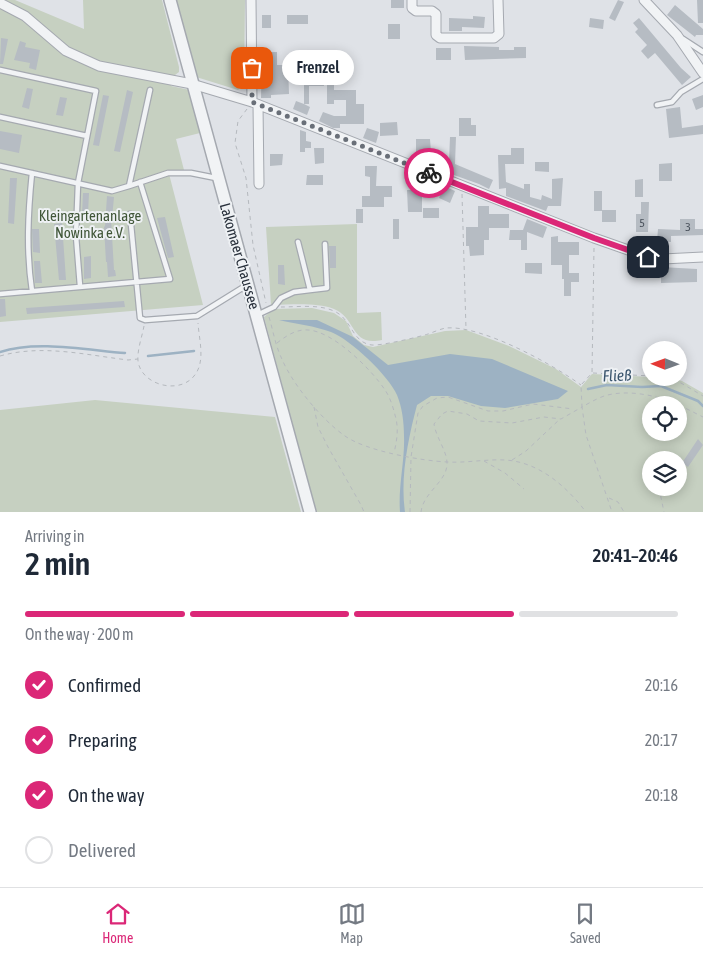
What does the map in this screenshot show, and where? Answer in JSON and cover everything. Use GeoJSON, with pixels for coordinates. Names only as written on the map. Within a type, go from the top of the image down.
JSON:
{"type":"FeatureCollection","features":[{"type":"Feature","properties":{"kind":"street","name":"Lakomaer Chaussee"},"geometry":{"type":"LineString","coordinates":[[170,0],[248,284],[262,313],[310,512]]}},
{"type":"Feature","properties":{"kind":"street"},"geometry":{"type":"LineString","coordinates":[[251,0],[259,184]]}},
{"type":"Feature","properties":{"kind":"street"},"geometry":{"type":"LineString","coordinates":[[412,0],[412,8],[416,11],[432,11],[436,14],[436,35],[440,38],[494,38],[498,34],[498,0]]}},
{"type":"Feature","properties":{"kind":"street"},"geometry":{"type":"LineString","coordinates":[[644,0],[677,35],[703,73]]}},
{"type":"Feature","properties":{"kind":"street"},"geometry":{"type":"LineString","coordinates":[[0,3],[25,16],[66,51],[99,66],[192,84],[255,104],[594,238],[648,257],[663,259],[703,257]]}},
{"type":"Feature","properties":{"kind":"lane"},"geometry":{"type":"LineString","coordinates":[[677,35],[703,52]]}},
{"type":"Feature","properties":{"kind":"lane"},"geometry":{"type":"LineString","coordinates":[[0,70],[96,91],[78,184],[76,236],[80,286]]}},
{"type":"Feature","properties":{"kind":"lane"},"geometry":{"type":"LineString","coordinates":[[656,105],[672,102],[681,92],[703,79]]}},
{"type":"Feature","properties":{"kind":"lane"},"geometry":{"type":"LineString","coordinates":[[129,186],[150,90]]}},
{"type":"Feature","properties":{"kind":"lane"},"geometry":{"type":"LineString","coordinates":[[0,117],[87,136]]}},
{"type":"Feature","properties":{"kind":"lane"},"geometry":{"type":"LineString","coordinates":[[0,166],[112,191],[168,173],[191,173],[218,178]]}},
{"type":"Feature","properties":{"kind":"lane"},"geometry":{"type":"LineString","coordinates":[[32,173],[28,208],[28,265],[32,291]]}},
{"type":"Feature","properties":{"kind":"lane"},"geometry":{"type":"LineString","coordinates":[[0,294],[170,279],[140,182]]}},
{"type":"Feature","properties":{"kind":"lane"},"geometry":{"type":"LineString","coordinates":[[130,214],[140,318],[145,320],[198,316],[248,284]]}},
{"type":"Feature","properties":{"kind":"lane"},"geometry":{"type":"LineString","coordinates":[[298,242],[310,290]]}},
{"type":"Feature","properties":{"kind":"lane"},"geometry":{"type":"LineString","coordinates":[[262,313],[274,307],[282,298],[294,292],[327,288],[325,244]]}},
{"type":"Feature","properties":{"kind":"path"},"geometry":{"type":"LineString","coordinates":[[255,104],[238,121],[234,143],[246,178],[262,313],[290,376],[314,406],[346,437],[363,445],[394,454],[447,462],[512,461],[533,467],[550,476],[575,498],[586,512]]}},
{"type":"Feature","properties":{"kind":"path"},"geometry":{"type":"LineString","coordinates":[[462,186],[466,329]]}},
{"type":"Feature","properties":{"kind":"path"},"geometry":{"type":"LineString","coordinates":[[594,238],[592,373],[581,385],[582,406],[586,435],[612,512]]}},
{"type":"Feature","properties":{"kind":"path"},"geometry":{"type":"LineString","coordinates":[[274,307],[312,306],[334,311],[347,320],[355,336],[364,343],[373,346],[445,328],[466,329],[508,345],[557,368],[581,385]]}},
{"type":"Feature","properties":{"kind":"path"},"geometry":{"type":"LineString","coordinates":[[145,320],[138,360],[140,367],[146,376],[158,383],[171,387],[183,385],[194,376],[200,364],[198,316]]}},
{"type":"Feature","properties":{"kind":"path"},"geometry":{"type":"LineString","coordinates":[[276,343],[290,333],[308,330],[332,337],[369,369],[386,392],[396,417],[398,434],[394,454]]}},
{"type":"Feature","properties":{"kind":"path"},"geometry":{"type":"LineString","coordinates":[[0,356],[21,351],[53,350],[138,360]]}},
{"type":"Feature","properties":{"kind":"path"},"geometry":{"type":"LineString","coordinates":[[592,373],[642,376]]}},
{"type":"Feature","properties":{"kind":"path"},"geometry":{"type":"LineString","coordinates":[[686,386],[703,396]]}},
{"type":"Feature","properties":{"kind":"path"},"geometry":{"type":"LineString","coordinates":[[512,461],[526,452],[561,419],[575,409],[604,396],[627,392],[649,396]]}},
{"type":"Feature","properties":{"kind":"path"},"geometry":{"type":"LineString","coordinates":[[410,512],[411,457],[418,413],[423,406],[437,398],[448,397],[488,411],[503,411],[533,404],[575,409]]}},
{"type":"Feature","properties":{"kind":"path"},"geometry":{"type":"LineString","coordinates":[[314,406],[318,427],[364,512]]}},
{"type":"Feature","properties":{"kind":"path"},"geometry":{"type":"LineString","coordinates":[[687,409],[703,417]]}},
{"type":"Feature","properties":{"kind":"path"},"geometry":{"type":"LineString","coordinates":[[421,512],[426,496],[444,474],[447,462],[434,424],[442,414],[448,411],[456,412],[479,421],[512,423],[544,417],[561,419]]}},
{"type":"Feature","properties":{"kind":"path"},"geometry":{"type":"LineString","coordinates":[[484,461],[524,489]]}},
{"type":"Feature","properties":{"kind":"path"},"geometry":{"type":"LineString","coordinates":[[661,496],[664,512]]}},
{"type":"Feature","properties":{"kind":"path"},"geometry":{"type":"LineString","coordinates":[[608,498],[618,502],[624,512]]}},
{"type":"Feature","properties":{"kind":"green space","name":"Kleingartenanlage Nowinka e.V."},"geometry":{"type":"Polygon","coordinates":[[[0,0],[15,0],[84,29],[83,0],[162,0],[179,67],[179,72],[170,77],[171,86],[190,90],[200,133],[176,139],[184,170],[168,170],[203,305],[0,322],[0,0]]]}},
{"type":"Feature","properties":{"kind":"green space"},"geometry":{"type":"Polygon","coordinates":[[[173,0],[245,0],[244,84],[238,90],[193,76],[173,0]]]}},
{"type":"Feature","properties":{"kind":"green space"},"geometry":{"type":"Polygon","coordinates":[[[357,224],[357,313],[381,312],[382,340],[372,341],[359,336],[347,319],[334,309],[311,305],[271,305],[266,227],[357,224]]]}},
{"type":"Feature","properties":{"kind":"green space"},"geometry":{"type":"Polygon","coordinates":[[[312,308],[334,313],[346,321],[353,336],[364,345],[373,347],[445,331],[466,330],[509,346],[556,369],[581,387],[592,374],[642,377],[642,386],[688,386],[688,384],[703,393],[703,512],[316,512],[264,317],[274,309],[312,308]]]}},
{"type":"Feature","properties":{"kind":"green space"},"geometry":{"type":"Polygon","coordinates":[[[95,400],[275,417],[301,512],[0,512],[0,410],[95,400]]]}},
{"type":"Feature","properties":{"kind":"water"},"geometry":{"type":"Polygon","coordinates":[[[279,320],[317,320],[353,337],[388,365],[450,354],[492,359],[568,391],[558,399],[505,408],[481,406],[448,396],[431,396],[417,405],[404,472],[405,512],[400,512],[404,425],[400,404],[393,387],[368,359],[339,336],[319,328],[279,320]]]}},
{"type":"Feature","properties":{"kind":"building"},"geometry":{"type":"Polygon","coordinates":[[[391,0],[404,0],[404,8],[391,8],[391,0]]]}},
{"type":"Feature","properties":{"kind":"building"},"geometry":{"type":"Polygon","coordinates":[[[618,0],[624,2],[615,21],[609,18],[618,0]]]}},
{"type":"Feature","properties":{"kind":"building"},"geometry":{"type":"Polygon","coordinates":[[[697,0],[703,0],[703,23],[698,23],[697,0]]]}},
{"type":"Feature","properties":{"kind":"building"},"geometry":{"type":"Polygon","coordinates":[[[675,5],[703,29],[703,35],[696,35],[695,37],[667,15],[675,5]]]}},
{"type":"Feature","properties":{"kind":"building"},"geometry":{"type":"Polygon","coordinates":[[[262,15],[271,15],[271,28],[262,28],[262,15]]]}},
{"type":"Feature","properties":{"kind":"building"},"geometry":{"type":"Polygon","coordinates":[[[287,15],[308,15],[308,24],[287,24],[287,15]]]}},
{"type":"Feature","properties":{"kind":"building"},"geometry":{"type":"Polygon","coordinates":[[[473,16],[485,17],[484,28],[462,27],[462,31],[449,31],[449,18],[473,19],[473,16]]]}},
{"type":"Feature","properties":{"kind":"building"},"geometry":{"type":"Polygon","coordinates":[[[590,18],[604,20],[603,29],[589,27],[590,18]]]}},
{"type":"Feature","properties":{"kind":"building"},"geometry":{"type":"Polygon","coordinates":[[[639,18],[681,68],[691,77],[682,85],[655,53],[648,59],[641,51],[647,45],[635,32],[638,29],[633,23],[639,18]]]}},
{"type":"Feature","properties":{"kind":"building"},"geometry":{"type":"Polygon","coordinates":[[[388,24],[400,24],[400,39],[388,39],[388,24]]]}},
{"type":"Feature","properties":{"kind":"building"},"geometry":{"type":"Polygon","coordinates":[[[1,38],[8,39],[3,64],[0,64],[1,38]]]}},
{"type":"Feature","properties":{"kind":"building"},"geometry":{"type":"Polygon","coordinates":[[[20,41],[26,43],[25,47],[40,50],[36,70],[29,68],[30,63],[14,60],[20,41]]]}},
{"type":"Feature","properties":{"kind":"building"},"geometry":{"type":"Polygon","coordinates":[[[464,46],[499,47],[499,50],[514,50],[514,47],[526,47],[526,58],[465,60],[464,46]]]}},
{"type":"Feature","properties":{"kind":"building"},"geometry":{"type":"Polygon","coordinates":[[[436,48],[451,48],[451,60],[436,60],[436,48]]]}},
{"type":"Feature","properties":{"kind":"building"},"geometry":{"type":"Polygon","coordinates":[[[262,52],[277,52],[277,65],[288,65],[289,94],[271,95],[271,98],[261,98],[262,52]]]}},
{"type":"Feature","properties":{"kind":"building"},"geometry":{"type":"Polygon","coordinates":[[[304,76],[323,77],[324,86],[309,86],[309,104],[304,104],[304,76]]]}},
{"type":"Feature","properties":{"kind":"building"},"geometry":{"type":"Polygon","coordinates":[[[327,83],[334,83],[334,90],[356,90],[356,104],[364,104],[364,124],[340,124],[340,128],[333,128],[319,121],[323,112],[334,116],[346,116],[346,100],[334,100],[334,104],[327,104],[327,83]]]}},
{"type":"Feature","properties":{"kind":"building"},"geometry":{"type":"Polygon","coordinates":[[[27,88],[33,89],[29,109],[22,107],[27,88]]]}},
{"type":"Feature","properties":{"kind":"building"},"geometry":{"type":"Polygon","coordinates":[[[127,90],[133,92],[120,152],[114,151],[127,90]]]}},
{"type":"Feature","properties":{"kind":"building"},"geometry":{"type":"Polygon","coordinates":[[[103,95],[109,96],[99,146],[93,145],[103,95]]]}},
{"type":"Feature","properties":{"kind":"building"},"geometry":{"type":"Polygon","coordinates":[[[703,95],[703,107],[696,110],[692,99],[703,95]]]}},
{"type":"Feature","properties":{"kind":"building"},"geometry":{"type":"Polygon","coordinates":[[[60,97],[67,98],[63,116],[56,115],[60,97]]]}},
{"type":"Feature","properties":{"kind":"building"},"geometry":{"type":"Polygon","coordinates":[[[296,101],[310,107],[307,115],[293,109],[296,101]]]}},
{"type":"Feature","properties":{"kind":"building"},"geometry":{"type":"Polygon","coordinates":[[[680,107],[682,128],[703,125],[703,134],[669,138],[666,109],[680,107]]]}},
{"type":"Feature","properties":{"kind":"building"},"geometry":{"type":"Polygon","coordinates":[[[459,118],[471,118],[471,125],[476,125],[476,136],[459,136],[459,118]]]}},
{"type":"Feature","properties":{"kind":"building"},"geometry":{"type":"Polygon","coordinates":[[[397,122],[398,135],[380,136],[380,123],[397,122]]]}},
{"type":"Feature","properties":{"kind":"building"},"geometry":{"type":"Polygon","coordinates":[[[367,128],[379,132],[376,143],[363,138],[367,128]]]}},
{"type":"Feature","properties":{"kind":"building"},"geometry":{"type":"Polygon","coordinates":[[[300,130],[306,132],[306,141],[311,142],[311,148],[305,148],[305,152],[300,152],[300,130]]]}},
{"type":"Feature","properties":{"kind":"building"},"geometry":{"type":"Polygon","coordinates":[[[0,131],[22,135],[19,153],[0,149],[0,131]]]}},
{"type":"Feature","properties":{"kind":"building"},"geometry":{"type":"Polygon","coordinates":[[[450,137],[456,137],[455,164],[493,180],[489,189],[440,170],[444,160],[449,162],[450,137]]]}},
{"type":"Feature","properties":{"kind":"building"},"geometry":{"type":"Polygon","coordinates":[[[416,139],[430,139],[431,152],[416,152],[416,139]]]}},
{"type":"Feature","properties":{"kind":"building"},"geometry":{"type":"Polygon","coordinates":[[[314,148],[324,148],[324,163],[315,164],[314,148]]]}},
{"type":"Feature","properties":{"kind":"building"},"geometry":{"type":"Polygon","coordinates":[[[511,148],[524,148],[524,164],[505,164],[506,182],[524,189],[524,184],[530,184],[530,197],[541,200],[542,195],[552,199],[552,179],[563,178],[561,206],[548,206],[546,211],[506,196],[506,188],[499,189],[498,155],[511,155],[511,148]]]}},
{"type":"Feature","properties":{"kind":"building"},"geometry":{"type":"Polygon","coordinates":[[[270,154],[283,154],[282,165],[270,166],[270,154]]]}},
{"type":"Feature","properties":{"kind":"building"},"geometry":{"type":"Polygon","coordinates":[[[535,162],[549,162],[549,172],[535,171],[535,162]]]}},
{"type":"Feature","properties":{"kind":"building"},"geometry":{"type":"Polygon","coordinates":[[[672,163],[672,181],[659,181],[659,164],[672,163]]]}},
{"type":"Feature","properties":{"kind":"building"},"geometry":{"type":"Polygon","coordinates":[[[365,166],[377,166],[376,186],[392,186],[392,197],[384,197],[384,207],[362,207],[362,196],[370,196],[370,177],[365,176],[365,166]]]}},
{"type":"Feature","properties":{"kind":"building"},"geometry":{"type":"Polygon","coordinates":[[[307,175],[323,175],[323,185],[306,185],[307,175]]]}},
{"type":"Feature","properties":{"kind":"building"},"geometry":{"type":"Polygon","coordinates":[[[10,178],[17,178],[14,224],[8,223],[10,178]]]}},
{"type":"Feature","properties":{"kind":"building"},"geometry":{"type":"Polygon","coordinates":[[[421,178],[431,183],[428,191],[417,186],[421,178]]]}},
{"type":"Feature","properties":{"kind":"building"},"geometry":{"type":"Polygon","coordinates":[[[643,179],[643,197],[635,197],[635,180],[643,179]]]}},
{"type":"Feature","properties":{"kind":"building"},"geometry":{"type":"Polygon","coordinates":[[[444,186],[455,191],[450,203],[439,198],[444,186]]]}},
{"type":"Feature","properties":{"kind":"building"},"geometry":{"type":"Polygon","coordinates":[[[407,190],[422,190],[422,212],[408,212],[407,190]]]}},
{"type":"Feature","properties":{"kind":"building"},"geometry":{"type":"Polygon","coordinates":[[[594,191],[602,191],[602,210],[616,210],[616,222],[602,222],[602,211],[594,211],[594,191]]]}},
{"type":"Feature","properties":{"kind":"building"},"geometry":{"type":"Polygon","coordinates":[[[83,193],[89,193],[88,214],[82,214],[83,193]]]}},
{"type":"Feature","properties":{"kind":"building"},"geometry":{"type":"Polygon","coordinates":[[[107,196],[114,197],[111,218],[116,276],[108,277],[104,227],[107,196]]]}},
{"type":"Feature","properties":{"kind":"building"},"geometry":{"type":"Polygon","coordinates":[[[641,202],[649,202],[648,232],[636,232],[636,214],[641,214],[641,202]]]}},
{"type":"Feature","properties":{"kind":"building"},"geometry":{"type":"Polygon","coordinates":[[[478,206],[489,206],[489,214],[509,214],[509,228],[489,228],[489,240],[484,240],[484,255],[470,256],[469,246],[466,246],[466,227],[478,227],[478,206]]]}},
{"type":"Feature","properties":{"kind":"building"},"geometry":{"type":"Polygon","coordinates":[[[423,208],[439,208],[439,218],[423,218],[423,208]]]}},
{"type":"Feature","properties":{"kind":"building"},"geometry":{"type":"Polygon","coordinates":[[[356,209],[363,209],[363,223],[356,223],[356,209]]]}},
{"type":"Feature","properties":{"kind":"building"},"geometry":{"type":"Polygon","coordinates":[[[165,217],[174,257],[168,258],[157,218],[165,217]]]}},
{"type":"Feature","properties":{"kind":"building"},"geometry":{"type":"Polygon","coordinates":[[[393,219],[399,219],[399,239],[393,239],[393,219]]]}},
{"type":"Feature","properties":{"kind":"building"},"geometry":{"type":"Polygon","coordinates":[[[527,219],[547,227],[543,238],[527,232],[527,250],[521,250],[521,240],[509,240],[510,230],[523,230],[527,219]]]}},
{"type":"Feature","properties":{"kind":"building"},"geometry":{"type":"Polygon","coordinates":[[[680,219],[695,219],[695,229],[703,229],[703,235],[671,236],[671,242],[657,241],[658,229],[680,230],[680,219]]]}},
{"type":"Feature","properties":{"kind":"building"},"geometry":{"type":"Polygon","coordinates":[[[62,223],[66,280],[59,280],[54,224],[62,223]]]}},
{"type":"Feature","properties":{"kind":"building"},"geometry":{"type":"Polygon","coordinates":[[[32,229],[39,229],[40,253],[33,252],[32,229]]]}},
{"type":"Feature","properties":{"kind":"building"},"geometry":{"type":"Polygon","coordinates":[[[558,236],[558,242],[579,242],[579,255],[569,255],[569,273],[579,273],[579,282],[571,282],[571,296],[564,296],[562,265],[551,265],[551,237],[558,236]]]}},
{"type":"Feature","properties":{"kind":"building"},"geometry":{"type":"Polygon","coordinates":[[[329,246],[336,246],[336,268],[330,268],[329,246]]]}},
{"type":"Feature","properties":{"kind":"building"},"geometry":{"type":"Polygon","coordinates":[[[91,256],[91,278],[84,279],[84,257],[91,256]]]}},
{"type":"Feature","properties":{"kind":"building"},"geometry":{"type":"Polygon","coordinates":[[[34,261],[40,261],[42,283],[35,283],[34,261]]]}},
{"type":"Feature","properties":{"kind":"building"},"geometry":{"type":"Polygon","coordinates":[[[525,263],[542,263],[542,274],[525,273],[525,263]]]}},
{"type":"Feature","properties":{"kind":"building"},"geometry":{"type":"Polygon","coordinates":[[[278,265],[284,265],[285,285],[278,284],[278,265]]]}},
{"type":"Feature","properties":{"kind":"building"},"geometry":{"type":"Polygon","coordinates":[[[661,267],[697,269],[697,282],[661,283],[661,267]]]}},
{"type":"Feature","properties":{"kind":"building"},"geometry":{"type":"Polygon","coordinates":[[[0,299],[5,299],[6,316],[0,317],[0,299]]]}},
{"type":"Feature","properties":{"kind":"building"},"geometry":{"type":"Polygon","coordinates":[[[124,301],[125,307],[27,314],[26,308],[124,301]]]}},
{"type":"Feature","properties":{"kind":"building"},"geometry":{"type":"Polygon","coordinates":[[[698,439],[703,445],[688,467],[687,456],[698,439]]]}},
{"type":"Feature","properties":{"kind":"waterway"},"geometry":{"type":"LineString","coordinates":[[0,352],[14,348],[45,346],[125,353]]}},
{"type":"Feature","properties":{"kind":"waterway"},"geometry":{"type":"LineString","coordinates":[[148,356],[194,351]]}},
{"type":"Feature","properties":{"kind":"waterway","name":"Fließ"},"geometry":{"type":"LineString","coordinates":[[588,389],[607,385],[661,386],[698,401],[703,406]]}},
{"type":"Feature","properties":{"kind":"way so far"},"geometry":{"type":"LineString","coordinates":[[252,68],[252,102],[429,173]]}},
{"type":"Feature","properties":{"kind":"place","name":"Frenzel"},"geometry":{"type":"Point","coordinates":[252,68]}},
{"type":"Feature","properties":{"kind":"route"},"geometry":{"type":"LineString","coordinates":[[429,173],[594,238],[648,257]]}}]}
